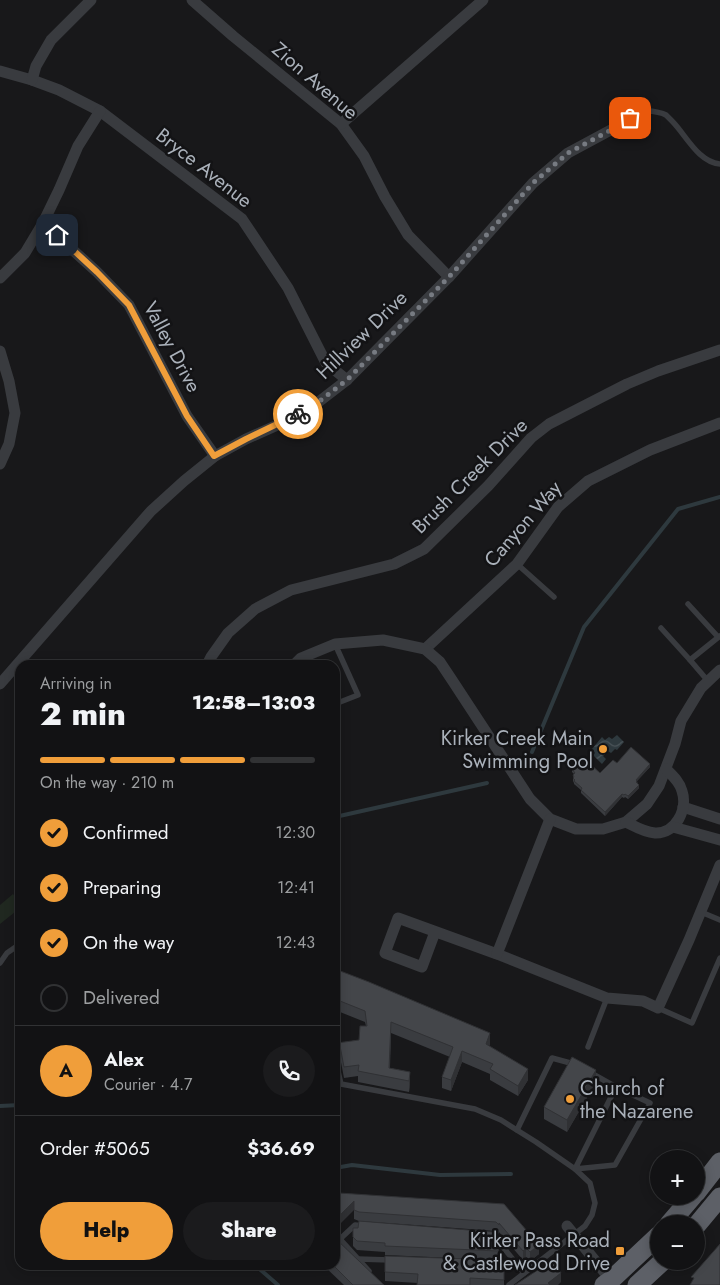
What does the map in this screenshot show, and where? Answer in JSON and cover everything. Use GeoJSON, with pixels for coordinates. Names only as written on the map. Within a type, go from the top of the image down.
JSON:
{"type":"FeatureCollection","features":[{"type":"Feature","properties":{"kind":"highway"},"geometry":{"type":"LineString","coordinates":[[705,1181],[720,1162]]}},
{"type":"Feature","properties":{"kind":"highway"},"geometry":{"type":"LineString","coordinates":[[705,1216],[720,1198]]}},
{"type":"Feature","properties":{"kind":"highway"},"geometry":{"type":"LineString","coordinates":[[677,1215],[686,1205]]}},
{"type":"Feature","properties":{"kind":"highway"},"geometry":{"type":"LineString","coordinates":[[610,1283],[650,1244]]}},
{"type":"Feature","properties":{"kind":"highway"},"geometry":{"type":"LineString","coordinates":[[637,1285],[653,1270]]}},
{"type":"Feature","properties":{"kind":"street"},"geometry":{"type":"LineString","coordinates":[[32,80],[36,66],[51,40],[91,0]]}},
{"type":"Feature","properties":{"kind":"street","name":"Zion Avenue"},"geometry":{"type":"LineString","coordinates":[[192,0],[341,124],[364,156],[384,197],[408,234],[449,277]]}},
{"type":"Feature","properties":{"kind":"street"},"geometry":{"type":"LineString","coordinates":[[341,124],[483,0]]}},
{"type":"Feature","properties":{"kind":"street","name":"Bryce Avenue"},"geometry":{"type":"LineString","coordinates":[[0,71],[60,90],[100,111],[242,219],[288,288],[326,363],[347,380]]}},
{"type":"Feature","properties":{"kind":"street","name":"Hillview Drive"},"geometry":{"type":"LineString","coordinates":[[21,660],[151,511],[184,481],[214,456],[312,407],[347,380],[449,277],[533,183],[568,153],[620,125],[639,110]]}},
{"type":"Feature","properties":{"kind":"street"},"geometry":{"type":"LineString","coordinates":[[0,278],[25,253],[44,223],[78,146],[100,111]]}},
{"type":"Feature","properties":{"kind":"street","name":"Valley Drive"},"geometry":{"type":"LineString","coordinates":[[44,223],[97,272],[129,305],[187,416],[214,456]]}},
{"type":"Feature","properties":{"kind":"street","name":"Brush Creek Drive"},"geometry":{"type":"LineString","coordinates":[[209,660],[228,632],[255,609],[291,590],[394,564],[424,549],[488,486],[531,438],[549,424],[626,384],[720,350]]}},
{"type":"Feature","properties":{"kind":"street"},"geometry":{"type":"LineString","coordinates":[[0,351],[10,382],[15,413],[9,444],[0,464]]}},
{"type":"Feature","properties":{"kind":"street","name":"Canyon Way"},"geometry":{"type":"LineString","coordinates":[[425,649],[517,564],[558,507],[588,481],[650,450],[720,423]]}},
{"type":"Feature","properties":{"kind":"street"},"geometry":{"type":"LineString","coordinates":[[306,660],[335,644],[383,640],[425,649],[440,662],[530,799],[550,819],[576,829],[603,829],[626,822],[647,804],[660,786],[681,722],[701,688],[720,670]]}},
{"type":"Feature","properties":{"kind":"street","name":"Hillview Drive"},"geometry":{"type":"LineString","coordinates":[[0,684],[15,667]]}},
{"type":"Feature","properties":{"kind":"street"},"geometry":{"type":"LineString","coordinates":[[626,822],[641,830],[656,833],[664,832],[673,827],[680,818],[683,807],[683,792],[679,783],[666,769]]}},
{"type":"Feature","properties":{"kind":"street"},"geometry":{"type":"LineString","coordinates":[[683,807],[720,819]]}},
{"type":"Feature","properties":{"kind":"street"},"geometry":{"type":"LineString","coordinates":[[497,954],[550,819]]}},
{"type":"Feature","properties":{"kind":"street"},"geometry":{"type":"LineString","coordinates":[[673,827],[720,840]]}},
{"type":"Feature","properties":{"kind":"street"},"geometry":{"type":"LineString","coordinates":[[435,932],[422,967],[385,952],[398,918],[497,954],[607,998],[643,1001],[658,1008],[720,865]]}},
{"type":"Feature","properties":{"kind":"street"},"geometry":{"type":"LineString","coordinates":[[570,1231],[610,1283]]}},
{"type":"Feature","properties":{"kind":"lane"},"geometry":{"type":"LineString","coordinates":[[639,110],[666,115],[678,127],[696,151],[704,158],[720,164]]}},
{"type":"Feature","properties":{"kind":"lane"},"geometry":{"type":"LineString","coordinates":[[517,564],[554,597]]}},
{"type":"Feature","properties":{"kind":"lane"},"geometry":{"type":"LineString","coordinates":[[688,604],[719,636],[690,660]]}},
{"type":"Feature","properties":{"kind":"lane"},"geometry":{"type":"LineString","coordinates":[[661,628],[708,681]]}},
{"type":"Feature","properties":{"kind":"lane"},"geometry":{"type":"LineString","coordinates":[[335,644],[358,695],[340,702]]}},
{"type":"Feature","properties":{"kind":"lane"},"geometry":{"type":"LineString","coordinates":[[701,912],[720,920]]}},
{"type":"Feature","properties":{"kind":"lane"},"geometry":{"type":"LineString","coordinates":[[0,963],[7,953],[15,947]]}},
{"type":"Feature","properties":{"kind":"lane"},"geometry":{"type":"LineString","coordinates":[[658,1008],[692,1023],[720,958]]}},
{"type":"Feature","properties":{"kind":"lane"},"geometry":{"type":"LineString","coordinates":[[588,1047],[607,998]]}},
{"type":"Feature","properties":{"kind":"lane"},"geometry":{"type":"LineString","coordinates":[[517,1130],[552,1058],[573,1064],[650,1103],[615,1165],[575,1169]]}},
{"type":"Feature","properties":{"kind":"lane"},"geometry":{"type":"LineString","coordinates":[[340,1080],[341,1084],[475,1109],[501,1120],[517,1130],[575,1169],[590,1183],[595,1202],[592,1215],[585,1226],[570,1231],[509,1285]]}},
{"type":"Feature","properties":{"kind":"lane"},"geometry":{"type":"LineString","coordinates":[[575,1169],[616,1087]]}},
{"type":"Feature","properties":{"kind":"lane"},"geometry":{"type":"LineString","coordinates":[[374,1226],[355,1225],[340,1239],[376,1279]]}},
{"type":"Feature","properties":{"kind":"lane"},"geometry":{"type":"LineString","coordinates":[[486,1236],[495,1236],[524,1273]]}},
{"type":"Feature","properties":{"kind":"lane"},"geometry":{"type":"LineString","coordinates":[[358,1259],[398,1261]]}},
{"type":"Feature","properties":{"kind":"lane"},"geometry":{"type":"LineString","coordinates":[[488,1264],[518,1265]]}},
{"type":"Feature","properties":{"kind":"shaded area"},"geometry":{"type":"Polygon","coordinates":[[[13,894],[15,896],[15,912],[0,924],[0,905],[13,894]]]}},
{"type":"Feature","properties":{"kind":"water","name":"Kirker Creek Main Swimming Pool"},"geometry":{"type":"Polygon","coordinates":[[[617,735],[624,742],[617,750],[615,749],[611,753],[608,751],[603,756],[606,759],[602,764],[593,755],[595,753],[592,749],[602,737],[605,740],[609,737],[612,739],[617,735]]]}},
{"type":"Feature","properties":{"kind":"building"},"geometry":{"type":"Polygon","coordinates":[[[631,747],[650,764],[636,780],[639,785],[628,796],[622,794],[605,812],[574,781],[573,775],[575,773],[572,769],[579,762],[583,765],[588,762],[600,773],[613,760],[617,763],[631,747]]]}},
{"type":"Feature","properties":{"kind":"building"},"geometry":{"type":"Polygon","coordinates":[[[340,971],[490,1033],[486,1044],[528,1069],[518,1086],[490,1069],[493,1064],[462,1051],[451,1080],[442,1077],[453,1047],[391,1022],[389,1068],[410,1072],[409,1081],[358,1071],[359,1065],[344,1067],[340,1043],[359,1040],[360,1026],[367,1026],[365,1011],[340,1001],[340,971]]]}},
{"type":"Feature","properties":{"kind":"building","name":"Church of the Nazarene"},"geometry":{"type":"Polygon","coordinates":[[[572,1057],[596,1070],[567,1120],[544,1107],[572,1057]]]}},
{"type":"Feature","properties":{"kind":"building"},"geometry":{"type":"Polygon","coordinates":[[[340,1193],[504,1204],[539,1245],[530,1252],[526,1248],[523,1251],[499,1223],[499,1225],[496,1222],[359,1212],[354,1210],[354,1201],[340,1215],[340,1193]]]}},
{"type":"Feature","properties":{"kind":"building"},"geometry":{"type":"Polygon","coordinates":[[[359,1221],[493,1232],[499,1239],[498,1251],[385,1246],[385,1243],[357,1241],[353,1237],[353,1228],[358,1228],[359,1221]]]}},
{"type":"Feature","properties":{"kind":"building"},"geometry":{"type":"Polygon","coordinates":[[[340,1243],[384,1285],[353,1285],[338,1270],[340,1270],[340,1243]]]}},
{"type":"Feature","properties":{"kind":"building"},"geometry":{"type":"Polygon","coordinates":[[[720,1244],[720,1285],[690,1285],[694,1278],[691,1277],[697,1270],[705,1270],[705,1261],[720,1244]]]}},
{"type":"Feature","properties":{"kind":"building"},"geometry":{"type":"Polygon","coordinates":[[[385,1256],[498,1260],[497,1264],[504,1264],[504,1280],[470,1278],[470,1285],[417,1285],[418,1274],[385,1272],[385,1256]]]}},
{"type":"Feature","properties":{"kind":"building"},"geometry":{"type":"Polygon","coordinates":[[[553,1260],[561,1273],[548,1283],[550,1285],[515,1285],[553,1260]]]}},
{"type":"Feature","properties":{"kind":"waterway"},"geometry":{"type":"LineString","coordinates":[[532,752],[584,627],[678,509],[720,497]]}},
{"type":"Feature","properties":{"kind":"waterway"},"geometry":{"type":"LineString","coordinates":[[340,816],[487,783]]}},
{"type":"Feature","properties":{"kind":"waterway"},"geometry":{"type":"LineString","coordinates":[[0,1106],[15,1105]]}},
{"type":"Feature","properties":{"kind":"waterway"},"geometry":{"type":"LineString","coordinates":[[340,1167],[352,1165],[440,1175],[511,1174]]}},
{"type":"Feature","properties":{"kind":"waterway"},"geometry":{"type":"LineString","coordinates":[[261,1270],[278,1285]]}},
{"type":"Feature","properties":{"kind":"way so far"},"geometry":{"type":"LineString","coordinates":[[298,414],[312,407],[347,380],[449,277],[533,183],[568,153],[630,118]]}},
{"type":"Feature","properties":{"kind":"place","name":"Kirker Creek Main Swimming Pool"},"geometry":{"type":"Point","coordinates":[603,749]}},
{"type":"Feature","properties":{"kind":"place","name":"Church of the Nazarene"},"geometry":{"type":"Point","coordinates":[570,1099]}},
{"type":"Feature","properties":{"kind":"place","name":"Kirker Pass Road & Castlewood Drive"},"geometry":{"type":"Point","coordinates":[620,1251]}},
{"type":"Feature","properties":{"kind":"route"},"geometry":{"type":"LineString","coordinates":[[57,235],[129,305],[187,416],[214,456],[298,414]]}}]}
